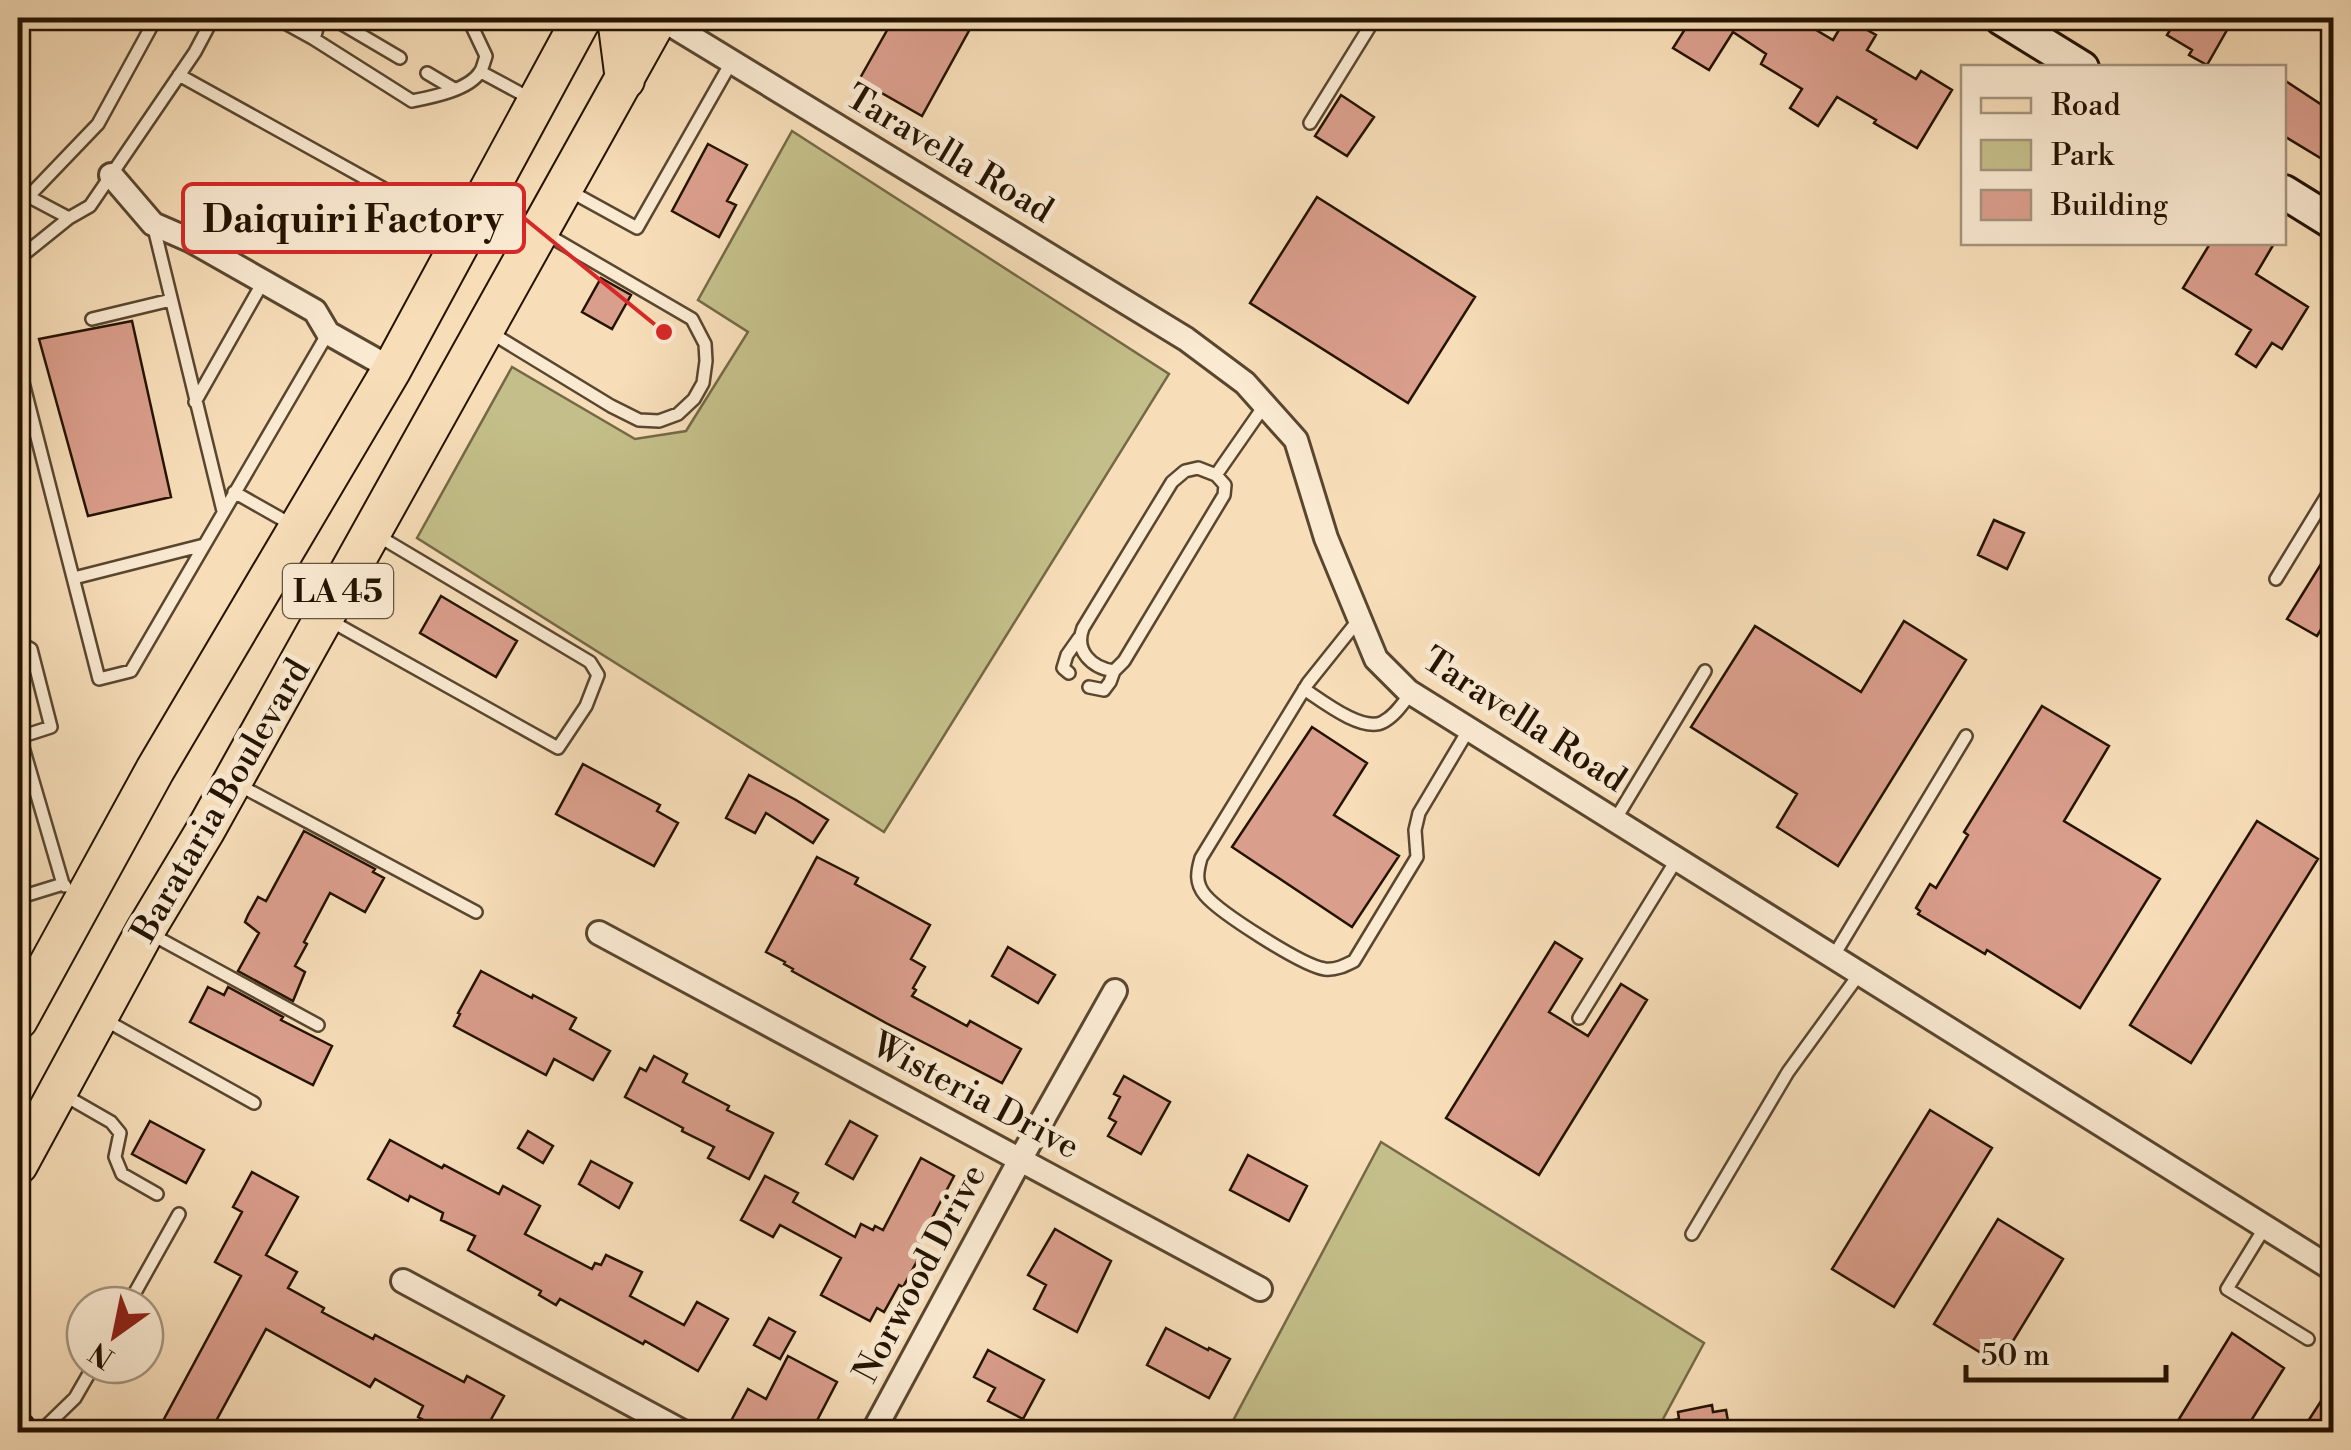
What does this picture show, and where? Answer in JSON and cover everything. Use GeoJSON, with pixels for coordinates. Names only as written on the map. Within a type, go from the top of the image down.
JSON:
{"type":"FeatureCollection","features":[{"type":"Feature","properties":{"kind":"main road","name":"Barataria Boulevard"},"geometry":{"type":"LineString","coordinates":[[18,1020],[74,891],[155,770],[392,369],[582,18]]}},
{"type":"Feature","properties":{"kind":"main road"},"geometry":{"type":"LineString","coordinates":[[617,18],[625,80]]}},
{"type":"Feature","properties":{"kind":"main road","name":"Barataria Boulevard"},"geometry":{"type":"LineString","coordinates":[[18,1165],[145,930],[233,782],[659,18]]}},
{"type":"Feature","properties":{"kind":"street","name":"Taravella Road"},"geometry":{"type":"LineString","coordinates":[[659,18],[1186,339],[1244,383],[1296,440],[1326,538],[1376,659],[1411,692],[2334,1270]]}},
{"type":"Feature","properties":{"kind":"street"},"geometry":{"type":"LineString","coordinates":[[2001,18],[2077,65]]}},
{"type":"Feature","properties":{"kind":"street"},"geometry":{"type":"LineString","coordinates":[[111,175],[153,224],[315,311],[328,333],[392,369]]}},
{"type":"Feature","properties":{"kind":"street"},"geometry":{"type":"LineString","coordinates":[[2286,193],[2334,222]]}},
{"type":"Feature","properties":{"kind":"street","name":"Wisteria Drive"},"geometry":{"type":"LineString","coordinates":[[599,933],[1260,1289]]}},
{"type":"Feature","properties":{"kind":"street","name":"Norwood Drive"},"geometry":{"type":"LineString","coordinates":[[872,1432],[1116,991]]}},
{"type":"Feature","properties":{"kind":"street"},"geometry":{"type":"LineString","coordinates":[[403,1281],[682,1432]]}},
{"type":"Feature","properties":{"kind":"lane"},"geometry":{"type":"LineString","coordinates":[[69,218],[23,194],[98,124],[156,18]]}},
{"type":"Feature","properties":{"kind":"lane"},"geometry":{"type":"LineString","coordinates":[[18,259],[90,206],[213,18]]}},
{"type":"Feature","properties":{"kind":"lane"},"geometry":{"type":"LineString","coordinates":[[276,18],[412,101],[445,94],[481,72],[486,56],[468,18]]}},
{"type":"Feature","properties":{"kind":"lane"},"geometry":{"type":"LineString","coordinates":[[314,39],[320,18]]}},
{"type":"Feature","properties":{"kind":"lane"},"geometry":{"type":"LineString","coordinates":[[332,18],[400,58]]}},
{"type":"Feature","properties":{"kind":"lane"},"geometry":{"type":"LineString","coordinates":[[1310,123],[1375,18]]}},
{"type":"Feature","properties":{"kind":"lane"},"geometry":{"type":"LineString","coordinates":[[564,188],[638,228],[732,61]]}},
{"type":"Feature","properties":{"kind":"lane"},"geometry":{"type":"LineString","coordinates":[[481,72],[536,102]]}},
{"type":"Feature","properties":{"kind":"lane"},"geometry":{"type":"LineString","coordinates":[[427,73],[454,89]]}},
{"type":"Feature","properties":{"kind":"lane"},"geometry":{"type":"LineString","coordinates":[[178,75],[388,191],[398,202],[406,224],[455,252]]}},
{"type":"Feature","properties":{"kind":"lane"},"geometry":{"type":"LineString","coordinates":[[153,224],[223,511]]}},
{"type":"Feature","properties":{"kind":"lane"},"geometry":{"type":"LineString","coordinates":[[484,329],[639,420],[660,421],[678,414],[694,399],[703,383],[706,361],[705,344],[692,319],[540,231]]}},
{"type":"Feature","properties":{"kind":"lane"},"geometry":{"type":"LineString","coordinates":[[195,402],[263,282]]}},
{"type":"Feature","properties":{"kind":"lane"},"geometry":{"type":"LineString","coordinates":[[92,318],[171,300]]}},
{"type":"Feature","properties":{"kind":"lane"},"geometry":{"type":"LineString","coordinates":[[18,362],[99,679],[132,671],[328,333]]}},
{"type":"Feature","properties":{"kind":"lane"},"geometry":{"type":"LineString","coordinates":[[1216,474],[1264,406]]}},
{"type":"Feature","properties":{"kind":"lane"},"geometry":{"type":"LineString","coordinates":[[1069,673],[1063,668],[1064,661],[1172,482],[1185,471],[1198,468],[1216,474],[1225,485],[1224,495],[1110,682],[1104,690],[1089,687]]}},
{"type":"Feature","properties":{"kind":"lane"},"geometry":{"type":"LineString","coordinates":[[2276,579],[2334,484]]}},
{"type":"Feature","properties":{"kind":"lane"},"geometry":{"type":"LineString","coordinates":[[234,492],[298,528]]}},
{"type":"Feature","properties":{"kind":"lane"},"geometry":{"type":"LineString","coordinates":[[324,617],[558,748],[586,706],[598,675],[590,662],[371,532]]}},
{"type":"Feature","properties":{"kind":"lane"},"geometry":{"type":"LineString","coordinates":[[74,578],[204,545]]}},
{"type":"Feature","properties":{"kind":"lane"},"geometry":{"type":"LineString","coordinates":[[1360,618],[1304,689],[1201,858],[1197,873],[1205,895],[1250,930],[1322,969],[1341,968],[1354,960],[1416,857],[1419,813],[1469,729]]}},
{"type":"Feature","properties":{"kind":"lane"},"geometry":{"type":"LineString","coordinates":[[1079,638],[1088,660],[1114,671]]}},
{"type":"Feature","properties":{"kind":"lane"},"geometry":{"type":"LineString","coordinates":[[18,642],[31,649],[51,727],[19,736],[74,891],[24,896],[18,893]]}},
{"type":"Feature","properties":{"kind":"lane"},"geometry":{"type":"LineString","coordinates":[[1615,820],[1705,672]]}},
{"type":"Feature","properties":{"kind":"lane"},"geometry":{"type":"LineString","coordinates":[[1304,689],[1357,722],[1373,726],[1396,713],[1411,692]]}},
{"type":"Feature","properties":{"kind":"lane"},"geometry":{"type":"LineString","coordinates":[[1834,956],[1966,736]]}},
{"type":"Feature","properties":{"kind":"lane"},"geometry":{"type":"LineString","coordinates":[[233,782],[476,912]]}},
{"type":"Feature","properties":{"kind":"lane"},"geometry":{"type":"LineString","coordinates":[[1580,1018],[1676,859]]}},
{"type":"Feature","properties":{"kind":"lane"},"geometry":{"type":"LineString","coordinates":[[145,930],[318,1025]]}},
{"type":"Feature","properties":{"kind":"lane"},"geometry":{"type":"LineString","coordinates":[[1692,1234],[1788,1072],[1860,973]]}},
{"type":"Feature","properties":{"kind":"lane"},"geometry":{"type":"LineString","coordinates":[[98,1016],[254,1103]]}},
{"type":"Feature","properties":{"kind":"lane"},"geometry":{"type":"LineString","coordinates":[[56,1090],[111,1122],[120,1134],[115,1157],[122,1174],[157,1194]]}},
{"type":"Feature","properties":{"kind":"lane"},"geometry":{"type":"LineString","coordinates":[[139,1285],[180,1214]]}},
{"type":"Feature","properties":{"kind":"lane"},"geometry":{"type":"LineString","coordinates":[[2265,1226],[2227,1289],[2308,1339]]}},
{"type":"Feature","properties":{"kind":"lane"},"geometry":{"type":"LineString","coordinates":[[40,1432],[76,1398],[83,1385]]}},
{"type":"Feature","properties":{"kind":"green space"},"geometry":{"type":"Polygon","coordinates":[[[792,131],[1169,374],[884,832],[417,538],[512,367],[635,439],[686,431],[748,332],[698,300],[792,131]]]}},
{"type":"Feature","properties":{"kind":"green space"},"geometry":{"type":"Polygon","coordinates":[[[1381,1142],[1704,1343],[1656,1432],[1227,1432],[1381,1142]]]}},
{"type":"Feature","properties":{"kind":"building"},"geometry":{"type":"Polygon","coordinates":[[[894,18],[976,18],[922,116],[859,80],[894,18]]]}},
{"type":"Feature","properties":{"kind":"building"},"geometry":{"type":"Polygon","coordinates":[[[1692,18],[1796,18],[1833,40],[1846,18],[1876,35],[1867,50],[1916,79],[1921,71],[1952,90],[1917,148],[1837,97],[1818,126],[1790,108],[1802,89],[1761,64],[1766,54],[1733,32],[1709,70],[1673,48],[1692,18]]]}},
{"type":"Feature","properties":{"kind":"building"},"geometry":{"type":"Polygon","coordinates":[[[2177,18],[2205,18],[2227,30],[2207,65],[2167,35],[2177,18]]]}},
{"type":"Feature","properties":{"kind":"building"},"geometry":{"type":"Polygon","coordinates":[[[2286,81],[2334,113],[2334,151],[2327,162],[2286,137],[2286,81]]]}},
{"type":"Feature","properties":{"kind":"building"},"geometry":{"type":"Polygon","coordinates":[[[1341,95],[1374,117],[1347,156],[1315,136],[1341,95]]]}},
{"type":"Feature","properties":{"kind":"building"},"geometry":{"type":"Polygon","coordinates":[[[708,144],[747,165],[727,201],[736,205],[719,237],[672,211],[708,144]]]}},
{"type":"Feature","properties":{"kind":"building"},"geometry":{"type":"Polygon","coordinates":[[[1317,197],[1475,297],[1408,403],[1250,303],[1317,197]]]}},
{"type":"Feature","properties":{"kind":"building"},"geometry":{"type":"Polygon","coordinates":[[[2209,245],[2273,245],[2256,274],[2308,307],[2282,349],[2272,343],[2256,367],[2236,354],[2251,330],[2183,288],[2209,245]]]}},
{"type":"Feature","properties":{"kind":"building"},"geometry":{"type":"Polygon","coordinates":[[[601,278],[631,295],[612,329],[582,312],[601,278]]]}},
{"type":"Feature","properties":{"kind":"building"},"geometry":{"type":"Polygon","coordinates":[[[132,321],[171,497],[88,516],[39,339],[132,321]]]}},
{"type":"Feature","properties":{"kind":"building"},"geometry":{"type":"Polygon","coordinates":[[[1994,520],[2024,533],[2007,569],[1978,555],[1994,520]]]}},
{"type":"Feature","properties":{"kind":"building"},"geometry":{"type":"Polygon","coordinates":[[[2334,543],[2334,608],[2317,636],[2287,619],[2334,543]]]}},
{"type":"Feature","properties":{"kind":"building"},"geometry":{"type":"Polygon","coordinates":[[[441,596],[517,641],[496,677],[420,633],[441,596]]]}},
{"type":"Feature","properties":{"kind":"building"},"geometry":{"type":"Polygon","coordinates":[[[1904,621],[1966,660],[1838,866],[1777,827],[1797,794],[1691,727],[1755,626],[1861,692],[1904,621]]]}},
{"type":"Feature","properties":{"kind":"building"},"geometry":{"type":"Polygon","coordinates":[[[2042,706],[2109,746],[2064,821],[2160,879],[2080,1008],[1987,950],[1985,954],[1918,914],[1916,908],[1930,884],[1936,888],[1968,835],[1964,832],[2042,706]]]}},
{"type":"Feature","properties":{"kind":"building"},"geometry":{"type":"Polygon","coordinates":[[[1312,727],[1367,763],[1334,815],[1399,856],[1352,927],[1232,847],[1312,727]]]}},
{"type":"Feature","properties":{"kind":"building"},"geometry":{"type":"Polygon","coordinates":[[[583,764],[660,805],[657,811],[678,823],[654,866],[556,814],[583,764]]]}},
{"type":"Feature","properties":{"kind":"building"},"geometry":{"type":"Polygon","coordinates":[[[749,775],[828,820],[813,843],[766,813],[755,833],[726,818],[749,775]]]}},
{"type":"Feature","properties":{"kind":"building"},"geometry":{"type":"Polygon","coordinates":[[[2257,821],[2318,859],[2191,1063],[2130,1025],[2257,821]]]}},
{"type":"Feature","properties":{"kind":"building"},"geometry":{"type":"Polygon","coordinates":[[[304,831],[375,869],[373,872],[384,878],[365,912],[330,893],[295,966],[305,972],[293,1001],[238,971],[259,933],[245,922],[248,915],[258,897],[266,901],[304,831]]]}},
{"type":"Feature","properties":{"kind":"building"},"geometry":{"type":"Polygon","coordinates":[[[817,857],[858,878],[855,884],[930,925],[911,959],[925,967],[912,996],[1021,1049],[1002,1083],[792,971],[785,962],[766,952],[817,857]]]}},
{"type":"Feature","properties":{"kind":"building"},"geometry":{"type":"Polygon","coordinates":[[[1555,942],[1582,959],[1549,1012],[1588,1036],[1621,984],[1647,1000],[1539,1175],[1446,1118],[1555,942]]]}},
{"type":"Feature","properties":{"kind":"building"},"geometry":{"type":"Polygon","coordinates":[[[1008,947],[1055,975],[1038,1003],[992,976],[1008,947]]]}},
{"type":"Feature","properties":{"kind":"building"},"geometry":{"type":"Polygon","coordinates":[[[481,971],[576,1018],[570,1029],[610,1051],[593,1080],[554,1059],[546,1075],[454,1026],[481,971]]]}},
{"type":"Feature","properties":{"kind":"building"},"geometry":{"type":"Polygon","coordinates":[[[208,987],[224,995],[228,987],[332,1046],[313,1085],[190,1022],[208,987]]]}},
{"type":"Feature","properties":{"kind":"building"},"geometry":{"type":"Polygon","coordinates":[[[654,1056],[687,1074],[683,1082],[773,1133],[749,1179],[708,1158],[714,1147],[625,1097],[640,1068],[646,1071],[654,1056]]]}},
{"type":"Feature","properties":{"kind":"building"},"geometry":{"type":"Polygon","coordinates":[[[1124,1076],[1170,1102],[1141,1154],[1108,1136],[1116,1122],[1109,1118],[1120,1097],[1114,1094],[1124,1076]]]}},
{"type":"Feature","properties":{"kind":"building"},"geometry":{"type":"Polygon","coordinates":[[[1930,1110],[1992,1148],[1894,1307],[1832,1269],[1930,1110]]]}},
{"type":"Feature","properties":{"kind":"building"},"geometry":{"type":"Polygon","coordinates":[[[150,1121],[204,1150],[186,1183],[132,1154],[150,1121]]]}},
{"type":"Feature","properties":{"kind":"building"},"geometry":{"type":"Polygon","coordinates":[[[850,1121],[877,1136],[853,1179],[826,1164],[850,1121]]]}},
{"type":"Feature","properties":{"kind":"building"},"geometry":{"type":"Polygon","coordinates":[[[528,1131],[553,1146],[543,1163],[518,1148],[528,1131]]]}},
{"type":"Feature","properties":{"kind":"building"},"geometry":{"type":"Polygon","coordinates":[[[390,1140],[499,1194],[503,1186],[540,1206],[525,1234],[592,1269],[595,1263],[601,1265],[606,1255],[642,1272],[630,1296],[684,1325],[697,1302],[728,1319],[698,1371],[560,1299],[556,1305],[539,1295],[541,1291],[468,1250],[475,1236],[441,1220],[443,1213],[410,1196],[408,1201],[368,1179],[390,1140]]]}},
{"type":"Feature","properties":{"kind":"building"},"geometry":{"type":"Polygon","coordinates":[[[1248,1155],[1307,1186],[1289,1221],[1230,1190],[1248,1155]]]}},
{"type":"Feature","properties":{"kind":"building"},"geometry":{"type":"Polygon","coordinates":[[[921,1158],[954,1176],[916,1249],[922,1252],[903,1287],[899,1285],[884,1312],[877,1308],[870,1321],[821,1295],[841,1258],[780,1225],[773,1237],[741,1220],[765,1176],[798,1193],[793,1202],[855,1237],[861,1224],[883,1230],[921,1158]]]}},
{"type":"Feature","properties":{"kind":"building"},"geometry":{"type":"Polygon","coordinates":[[[591,1161],[632,1183],[619,1208],[579,1184],[591,1161]]]}},
{"type":"Feature","properties":{"kind":"building"},"geometry":{"type":"Polygon","coordinates":[[[252,1172],[298,1197],[266,1255],[297,1272],[288,1288],[324,1308],[322,1312],[373,1339],[375,1335],[464,1382],[467,1376],[504,1396],[484,1432],[446,1432],[418,1417],[423,1406],[375,1379],[370,1387],[266,1329],[210,1432],[157,1432],[241,1276],[215,1262],[242,1212],[233,1207],[252,1172]]]}},
{"type":"Feature","properties":{"kind":"building"},"geometry":{"type":"Polygon","coordinates":[[[1998,1219],[2063,1259],[1999,1364],[1934,1324],[1998,1219]]]}},
{"type":"Feature","properties":{"kind":"building"},"geometry":{"type":"Polygon","coordinates":[[[1055,1229],[1111,1261],[1077,1332],[1034,1309],[1046,1285],[1028,1275],[1055,1229]]]}},
{"type":"Feature","properties":{"kind":"building"},"geometry":{"type":"Polygon","coordinates":[[[769,1318],[795,1332],[780,1359],[754,1345],[769,1318]]]}},
{"type":"Feature","properties":{"kind":"building"},"geometry":{"type":"Polygon","coordinates":[[[1166,1328],[1230,1359],[1209,1398],[1147,1365],[1166,1328]]]}},
{"type":"Feature","properties":{"kind":"building"},"geometry":{"type":"Polygon","coordinates":[[[2232,1333],[2284,1368],[2244,1432],[2171,1432],[2232,1333]]]}},
{"type":"Feature","properties":{"kind":"building"},"geometry":{"type":"Polygon","coordinates":[[[988,1350],[1044,1380],[1023,1419],[988,1401],[995,1388],[974,1377],[988,1350]]]}},
{"type":"Feature","properties":{"kind":"building"},"geometry":{"type":"Polygon","coordinates":[[[788,1356],[837,1382],[811,1432],[752,1432],[731,1421],[748,1389],[766,1399],[788,1356]]]}},
{"type":"Feature","properties":{"kind":"building"},"geometry":{"type":"Polygon","coordinates":[[[2334,1381],[2334,1432],[2301,1432],[2334,1381]]]}},
{"type":"Feature","properties":{"kind":"building"},"geometry":{"type":"Polygon","coordinates":[[[1712,1405],[1713,1412],[1726,1410],[1730,1432],[1664,1432],[1663,1422],[1679,1419],[1678,1412],[1712,1405]]]}},
{"type":"Feature","properties":{"kind":"place","name":"Daiquiri Factory"},"geometry":{"type":"Point","coordinates":[664,332]}}]}
